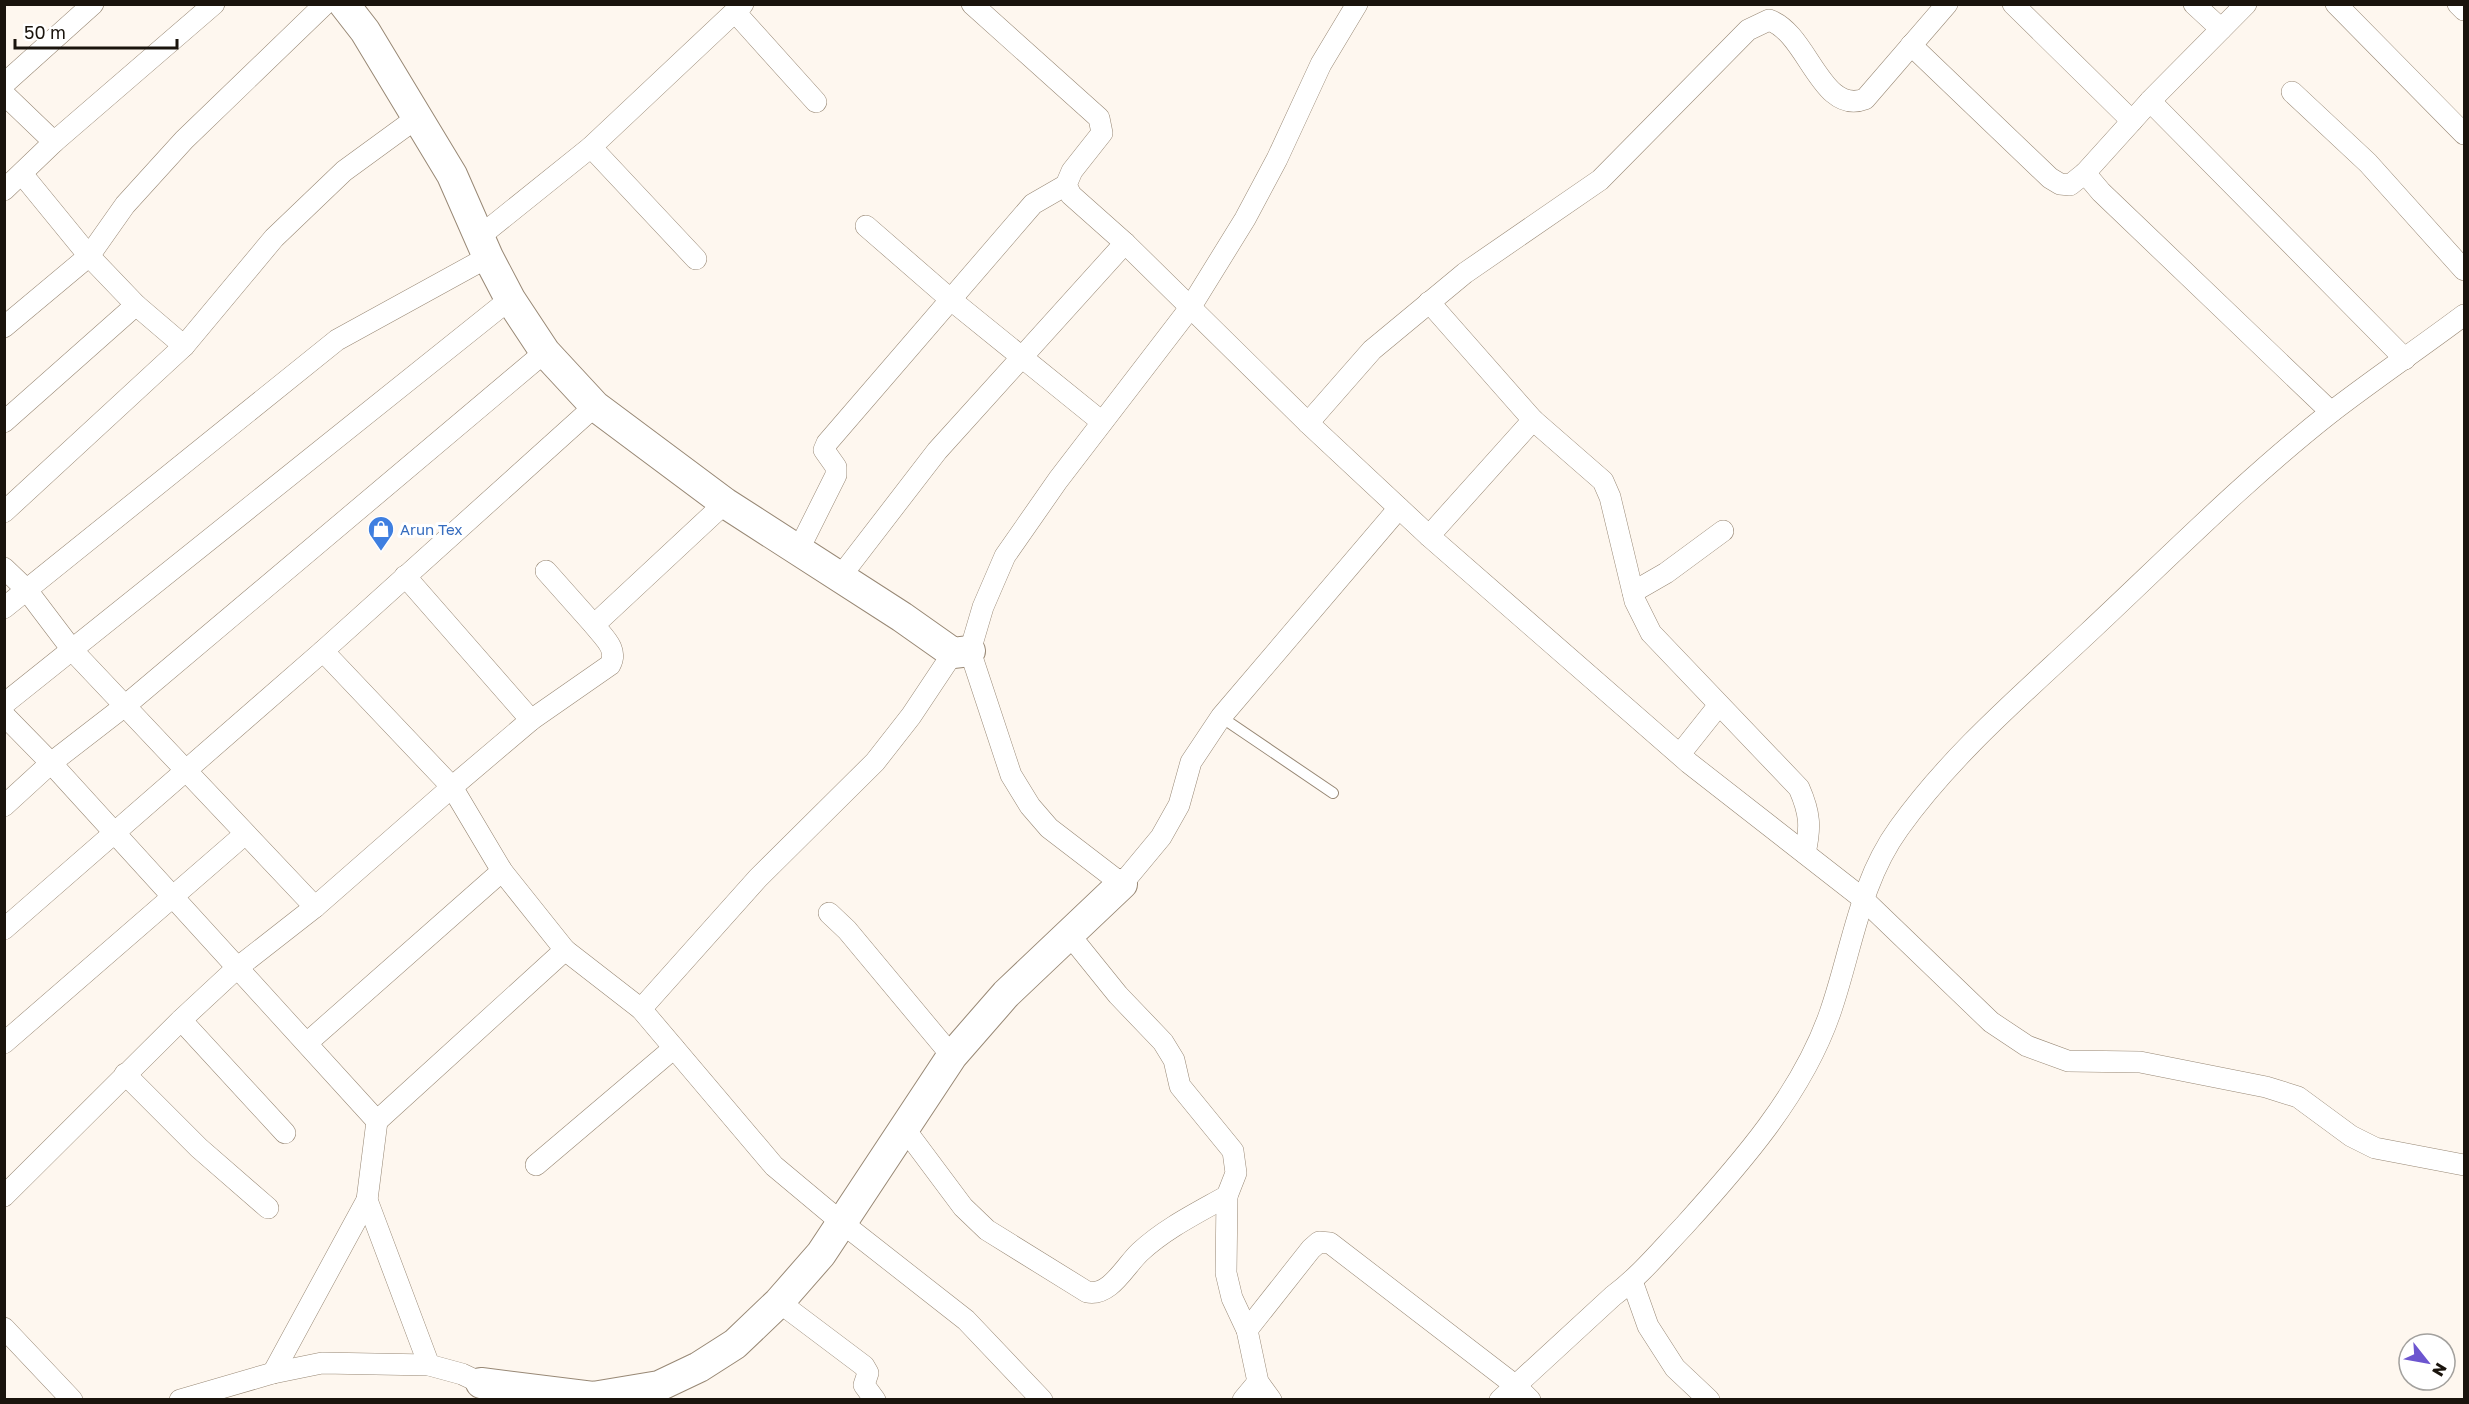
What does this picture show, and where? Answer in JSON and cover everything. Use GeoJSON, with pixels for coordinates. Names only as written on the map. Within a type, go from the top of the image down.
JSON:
{"type":"FeatureCollection","features":[{"type":"Feature","properties":{"kind":"street"},"geometry":{"type":"LineString","coordinates":[[4,84],[93,4]]}},
{"type":"Feature","properties":{"kind":"street"},"geometry":{"type":"LineString","coordinates":[[4,190],[54,142],[214,4]]}},
{"type":"Feature","properties":{"kind":"street"},"geometry":{"type":"LineString","coordinates":[[4,327],[89,256],[125,205],[184,140],[325,4]]}},
{"type":"Feature","properties":{"kind":"street"},"geometry":{"type":"LineString","coordinates":[[344,4],[365,31],[452,175],[510,299],[545,352],[595,406],[725,503],[840,578],[961,652],[1011,775],[1030,806],[1049,828],[1122,884]]}},
{"type":"Feature","properties":{"kind":"street"},"geometry":{"type":"LineString","coordinates":[[798,551],[836,475],[836,467],[824,450],[827,443],[950,298],[1034,204],[1066,185],[1072,171],[1101,133],[1099,118],[972,4]]}},
{"type":"Feature","properties":{"kind":"street"},"geometry":{"type":"LineString","coordinates":[[640,1009],[758,878],[875,762],[961,652],[1005,556],[1102,422],[1190,308],[1245,219],[1277,159],[1321,64],[1357,4]]}},
{"type":"Feature","properties":{"kind":"street"},"geometry":{"type":"LineString","coordinates":[[1308,423],[1372,350],[1429,302],[1520,234],[1600,180],[1748,30],[1769,20],[1786,29],[1833,94],[1844,101],[1856,103],[1865,99],[1947,4]]}},
{"type":"Feature","properties":{"kind":"street"},"geometry":{"type":"LineString","coordinates":[[2013,4],[2132,121]]}},
{"type":"Feature","properties":{"kind":"street"},"geometry":{"type":"LineString","coordinates":[[2194,4],[2221,29]]}},
{"type":"Feature","properties":{"kind":"street"},"geometry":{"type":"LineString","coordinates":[[1911,45],[2050,178],[2060,184],[2070,185],[2085,174],[2150,101],[2246,4]]}},
{"type":"Feature","properties":{"kind":"street"},"geometry":{"type":"LineString","coordinates":[[2336,4],[2464,134]]}},
{"type":"Feature","properties":{"kind":"street"},"geometry":{"type":"LineString","coordinates":[[2458,4],[2464,10]]}},
{"type":"Feature","properties":{"kind":"street"},"geometry":{"type":"LineString","coordinates":[[4,608],[337,340],[484,247],[739,8],[816,102]]}},
{"type":"Feature","properties":{"kind":"street"},"geometry":{"type":"LineString","coordinates":[[2292,92],[2368,163],[2464,270]]}},
{"type":"Feature","properties":{"kind":"street"},"geometry":{"type":"LineString","coordinates":[[4,93],[54,142]]}},
{"type":"Feature","properties":{"kind":"street"},"geometry":{"type":"LineString","coordinates":[[2150,101],[2405,359]]}},
{"type":"Feature","properties":{"kind":"street"},"geometry":{"type":"LineString","coordinates":[[4,512],[184,346],[274,238],[344,171],[418,117]]}},
{"type":"Feature","properties":{"kind":"street"},"geometry":{"type":"LineString","coordinates":[[591,147],[696,259]]}},
{"type":"Feature","properties":{"kind":"street"},"geometry":{"type":"LineString","coordinates":[[22,174],[89,256],[136,305],[184,346]]}},
{"type":"Feature","properties":{"kind":"street"},"geometry":{"type":"LineString","coordinates":[[2085,174],[2101,192],[2331,412]]}},
{"type":"Feature","properties":{"kind":"street"},"geometry":{"type":"LineString","coordinates":[[1066,185],[1071,195],[1125,243],[1308,423],[1428,536],[1680,754],[1862,898],[1991,1022],[2027,1046],[2068,1061],[2140,1062],[2266,1087],[2298,1097],[2351,1137],[2375,1148],[2464,1165]]}},
{"type":"Feature","properties":{"kind":"street"},"geometry":{"type":"LineString","coordinates":[[866,226],[1102,422]]}},
{"type":"Feature","properties":{"kind":"street"},"geometry":{"type":"LineString","coordinates":[[840,578],[937,451],[1125,243]]}},
{"type":"Feature","properties":{"kind":"street"},"geometry":{"type":"LineString","coordinates":[[4,704],[510,299]]}},
{"type":"Feature","properties":{"kind":"street"},"geometry":{"type":"LineString","coordinates":[[1429,302],[1533,420],[1603,481],[1610,497],[1633,592],[1651,633],[1798,788],[1808,808],[1809,832],[1805,853]]}},
{"type":"Feature","properties":{"kind":"street"},"geometry":{"type":"LineString","coordinates":[[4,422],[136,305]]}},
{"type":"Feature","properties":{"kind":"street"},"geometry":{"type":"LineString","coordinates":[[1247,1330],[1311,1249],[1319,1242],[1330,1243],[1515,1395],[1613,1296],[1632,1281],[1726,1179],[1771,1123],[1806,1064],[1829,1016],[1862,898],[1880,856],[1901,826],[1963,753],[2264,468],[2331,412],[2464,315]]}},
{"type":"Feature","properties":{"kind":"street"},"geometry":{"type":"LineString","coordinates":[[4,806],[51,763],[126,705],[545,352]]}},
{"type":"Feature","properties":{"kind":"street"},"geometry":{"type":"LineString","coordinates":[[4,929],[323,651],[595,406]]}},
{"type":"Feature","properties":{"kind":"street"},"geometry":{"type":"LineString","coordinates":[[1428,536],[1533,420]]}},
{"type":"Feature","properties":{"kind":"street"},"geometry":{"type":"LineString","coordinates":[[594,625],[725,503]]}},
{"type":"Feature","properties":{"kind":"street"},"geometry":{"type":"LineString","coordinates":[[180,1400],[273,1373],[322,1363],[429,1365],[462,1374],[490,1391],[593,1397],[659,1386],[699,1367],[735,1344],[779,1302],[821,1254],[952,1056],[1006,994],[1122,884],[1161,837],[1179,805],[1191,762],[1221,717],[1399,508]]}},
{"type":"Feature","properties":{"kind":"street"},"geometry":{"type":"LineString","coordinates":[[1633,592],[1666,573],[1723,531]]}},
{"type":"Feature","properties":{"kind":"street"},"geometry":{"type":"LineString","coordinates":[[4,568],[26,589],[73,651],[315,907]]}},
{"type":"Feature","properties":{"kind":"street"},"geometry":{"type":"LineString","coordinates":[[4,1196],[125,1074],[237,968],[315,907],[531,720],[610,665],[614,658],[613,649],[546,571]]}},
{"type":"Feature","properties":{"kind":"street"},"geometry":{"type":"LineString","coordinates":[[405,576],[531,720]]}},
{"type":"Feature","properties":{"kind":"street"},"geometry":{"type":"LineString","coordinates":[[323,651],[452,788],[502,871],[565,950],[640,1009],[774,1166],[966,1320],[1042,1400]]}},
{"type":"Feature","properties":{"kind":"street"},"geometry":{"type":"LineString","coordinates":[[1680,754],[1719,705]]}},
{"type":"Feature","properties":{"kind":"street"},"geometry":{"type":"LineString","coordinates":[[4,715],[51,763],[377,1121]]}},
{"type":"Feature","properties":{"kind":"street"},"geometry":{"type":"LineString","coordinates":[[4,1043],[245,834]]}},
{"type":"Feature","properties":{"kind":"street"},"geometry":{"type":"LineString","coordinates":[[307,1043],[502,871]]}},
{"type":"Feature","properties":{"kind":"street"},"geometry":{"type":"LineString","coordinates":[[830,913],[847,930],[952,1056]]}},
{"type":"Feature","properties":{"kind":"street"},"geometry":{"type":"LineString","coordinates":[[1068,933],[1118,995],[1163,1042],[1174,1060],[1180,1086],[1233,1151],[1236,1173],[1227,1196],[1226,1273],[1232,1298],[1247,1330],[1258,1382],[1271,1400]]}},
{"type":"Feature","properties":{"kind":"street"},"geometry":{"type":"LineString","coordinates":[[273,1373],[367,1200],[377,1121],[565,950]]}},
{"type":"Feature","properties":{"kind":"street"},"geometry":{"type":"LineString","coordinates":[[181,1020],[285,1133]]}},
{"type":"Feature","properties":{"kind":"street"},"geometry":{"type":"LineString","coordinates":[[536,1165],[674,1048]]}},
{"type":"Feature","properties":{"kind":"street"},"geometry":{"type":"LineString","coordinates":[[125,1074],[199,1148],[268,1208]]}},
{"type":"Feature","properties":{"kind":"street"},"geometry":{"type":"LineString","coordinates":[[904,1128],[963,1207],[987,1230],[1087,1292],[1094,1294],[1103,1292],[1139,1252],[1165,1230],[1227,1196]]}},
{"type":"Feature","properties":{"kind":"street"},"geometry":{"type":"LineString","coordinates":[[367,1200],[429,1365]]}},
{"type":"Feature","properties":{"kind":"street"},"geometry":{"type":"LineString","coordinates":[[1632,1281],[1648,1326],[1675,1368],[1709,1400]]}},
{"type":"Feature","properties":{"kind":"street"},"geometry":{"type":"LineString","coordinates":[[779,1302],[864,1366],[868,1373],[864,1385],[875,1400]]}},
{"type":"Feature","properties":{"kind":"street"},"geometry":{"type":"LineString","coordinates":[[4,1328],[72,1400]]}},
{"type":"Feature","properties":{"kind":"street"},"geometry":{"type":"LineString","coordinates":[[1243,1400],[1258,1382]]}},
{"type":"Feature","properties":{"kind":"lane"},"geometry":{"type":"LineString","coordinates":[[1221,717],[1332,793]]}},
{"type":"Feature","properties":{"kind":"place","name":"Arun Tex"},"geometry":{"type":"Point","coordinates":[381,552]}}]}
